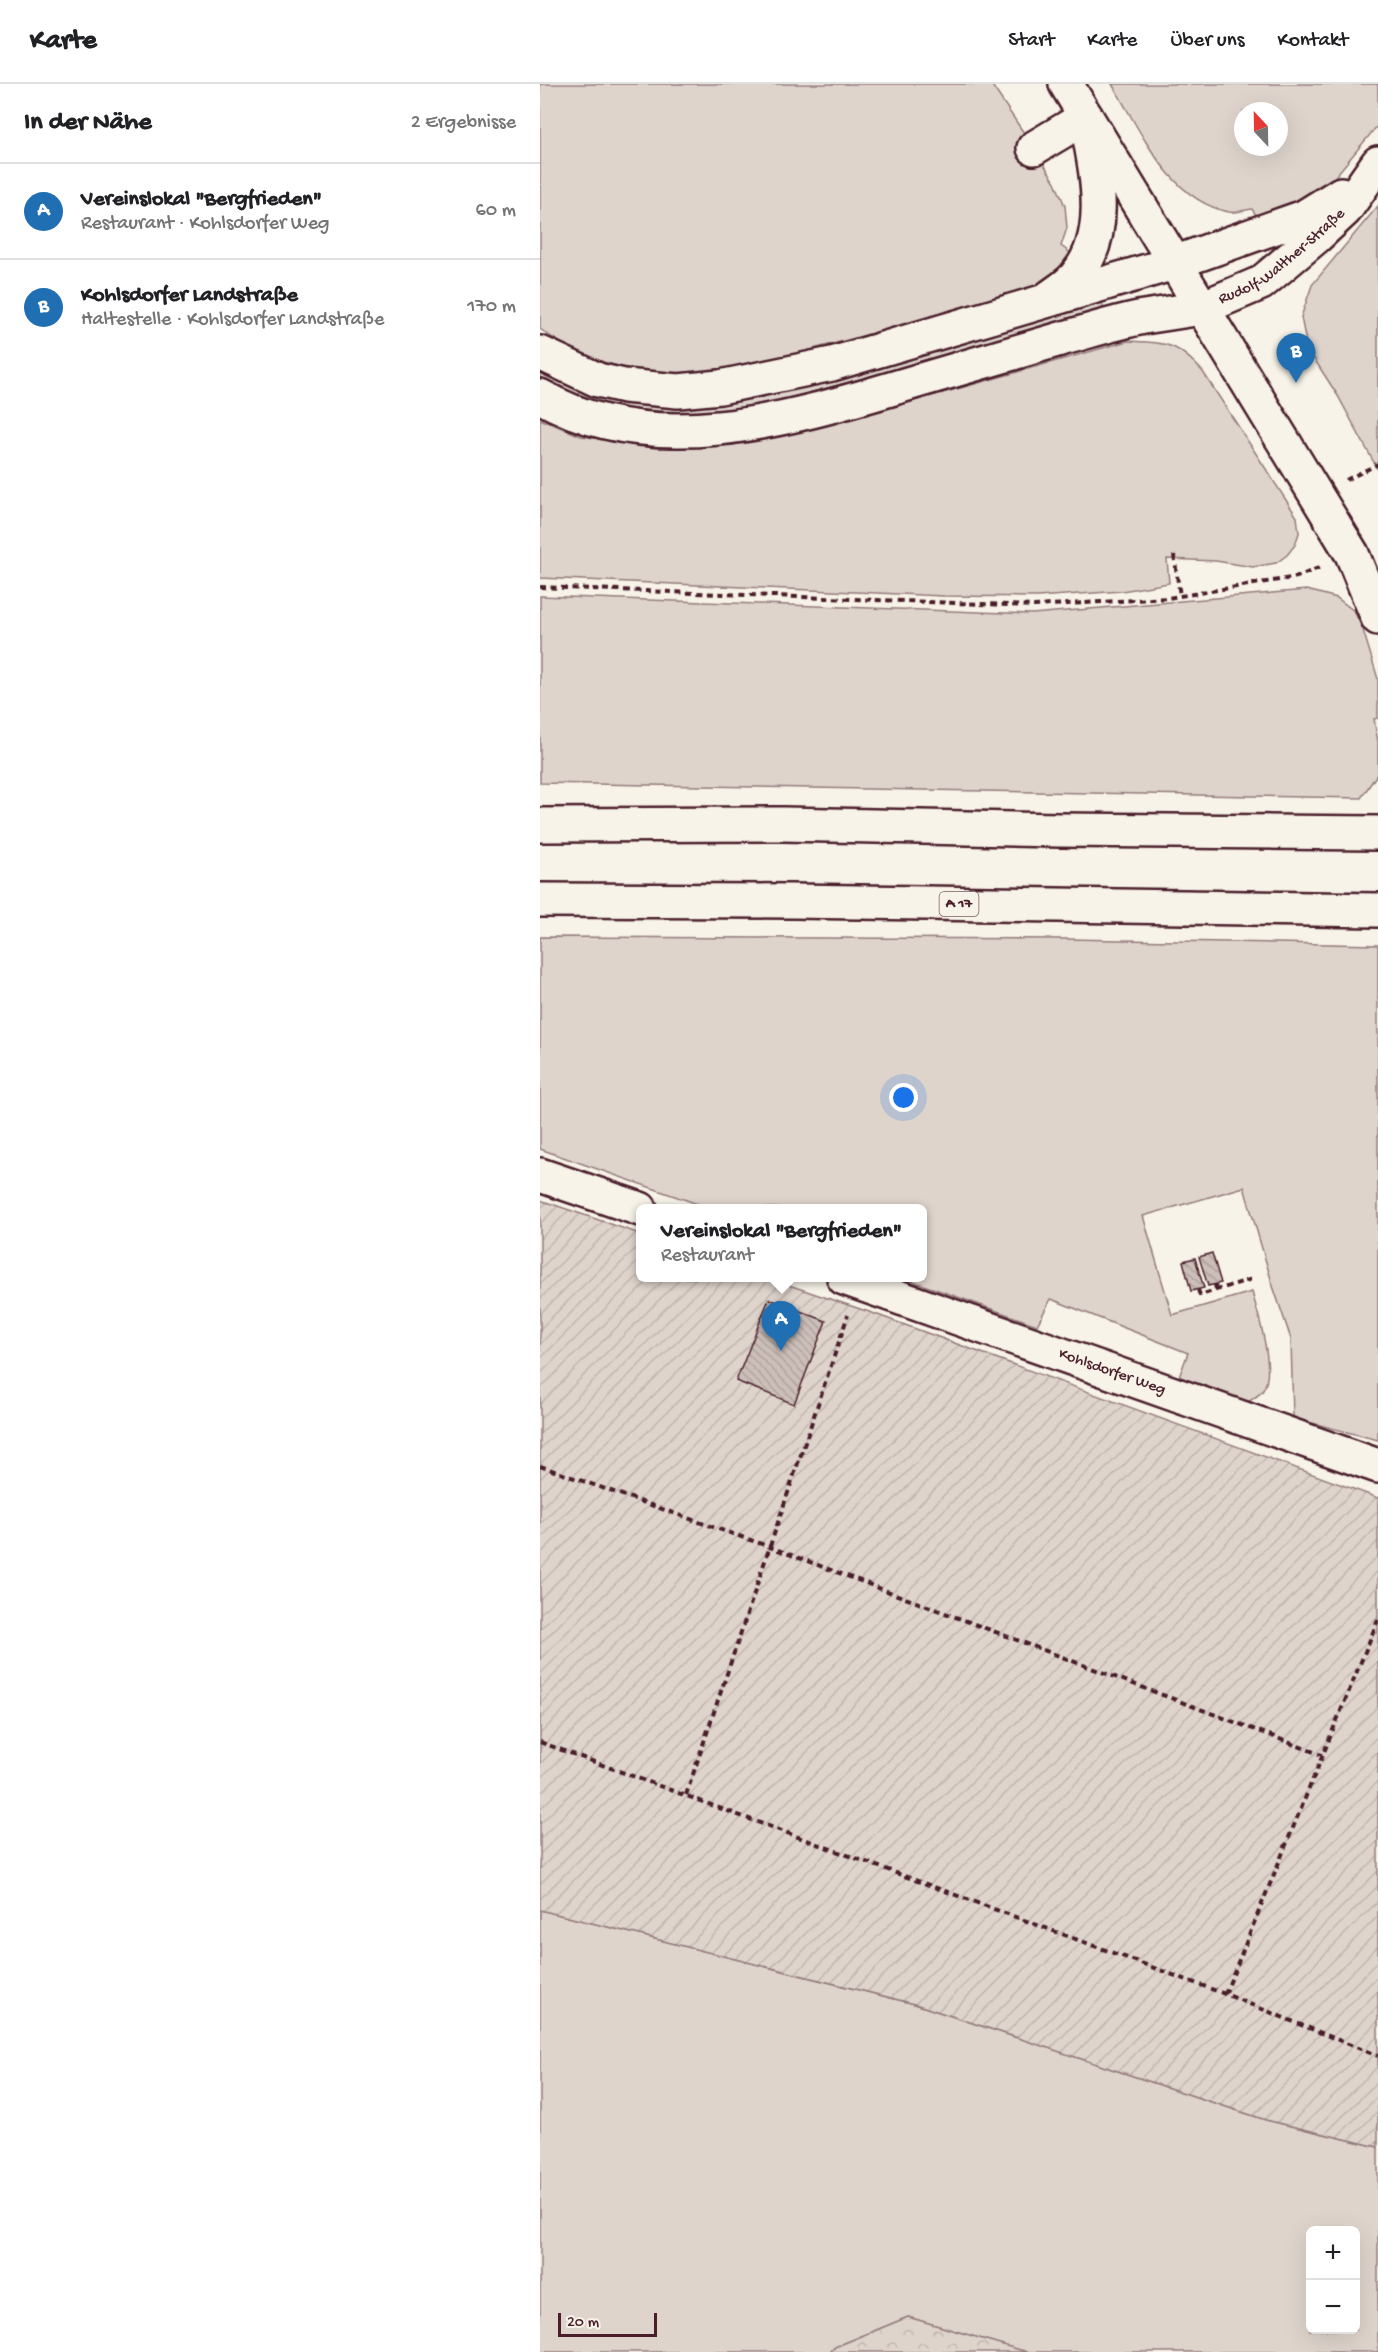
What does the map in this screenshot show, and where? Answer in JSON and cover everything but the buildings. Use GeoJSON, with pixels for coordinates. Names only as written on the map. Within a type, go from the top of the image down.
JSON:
{"type":"FeatureCollection","features":[{"type":"Feature","properties":{"kind":"main road"},"geometry":{"type":"LineString","coordinates":[[1066,84],[1352,554],[1378,618]]}},
{"type":"Feature","properties":{"kind":"main road"},"geometry":{"type":"LineString","coordinates":[[1034,148],[1086,117]]}},
{"type":"Feature","properties":{"kind":"main road"},"geometry":{"type":"LineString","coordinates":[[1044,302],[1076,277],[1096,239],[1094,163],[1086,117]]}},
{"type":"Feature","properties":{"kind":"main road","name":"Rudolf-Walther-Straße"},"geometry":{"type":"LineString","coordinates":[[540,353],[598,380],[624,386],[678,391],[731,385],[832,364],[1174,263],[1304,217],[1337,196],[1377,164]]}},
{"type":"Feature","properties":{"kind":"main road","name":"Rudolf-Walther-Straße"},"geometry":{"type":"LineString","coordinates":[[540,396],[584,415],[621,425],[684,430],[776,420],[1142,317],[1202,308],[1262,283],[1345,210],[1377,164]]}},
{"type":"Feature","properties":{"kind":"main road"},"geometry":{"type":"LineString","coordinates":[[540,825],[783,824],[1059,830],[1378,833]]}},
{"type":"Feature","properties":{"kind":"main road","name":"A 17"},"geometry":{"type":"LineString","coordinates":[[540,900],[780,901],[1378,910]]}},
{"type":"Feature","properties":{"kind":"main road"},"geometry":{"type":"LineString","coordinates":[[540,1175],[636,1208]]}},
{"type":"Feature","properties":{"kind":"main road","name":"Kohlsdorfer Weg"},"geometry":{"type":"LineString","coordinates":[[857,1282],[1378,1466]]}},
{"type":"Feature","properties":{"kind":"path"},"geometry":{"type":"LineString","coordinates":[[540,587],[1034,606],[1180,596],[1297,577],[1352,554]]}},
{"type":"Feature","properties":{"kind":"path"},"geometry":{"type":"LineString","coordinates":[[1174,555],[1180,596]]}},
{"type":"Feature","properties":{"kind":"path"},"geometry":{"type":"LineString","coordinates":[[1198,1290],[1200,1295],[1255,1278]]}},
{"type":"Feature","properties":{"kind":"path"},"geometry":{"type":"LineString","coordinates":[[686,1795],[770,1547],[850,1282]]}},
{"type":"Feature","properties":{"kind":"path"},"geometry":{"type":"LineString","coordinates":[[1215,1284],[1216,1290]]}},
{"type":"Feature","properties":{"kind":"path"},"geometry":{"type":"LineString","coordinates":[[540,1466],[770,1547],[1322,1755]]}},
{"type":"Feature","properties":{"kind":"path"},"geometry":{"type":"LineString","coordinates":[[1224,1994],[1378,1620]]}},
{"type":"Feature","properties":{"kind":"path"},"geometry":{"type":"LineString","coordinates":[[540,1742],[1224,1994],[1378,2056]]}},
{"type":"Feature","properties":{"kind":"green space"},"geometry":{"type":"Polygon","coordinates":[[[540,84],[991,84],[1055,182],[1065,206],[1067,228],[1061,246],[1072,254],[1056,277],[1030,292],[718,374],[669,374],[624,368],[603,362],[561,343],[540,329],[540,84]]]}},
{"type":"Feature","properties":{"kind":"green space"},"geometry":{"type":"Polygon","coordinates":[[[1112,84],[1378,84],[1378,125],[1333,179],[1306,200],[1258,218],[1252,209],[1229,212],[1208,205],[1189,194],[1173,179],[1146,142],[1112,84]]]}},
{"type":"Feature","properties":{"kind":"green space"},"geometry":{"type":"Polygon","coordinates":[[[1378,206],[1378,470],[1338,396],[1307,348],[1301,317],[1312,285],[1378,206]]]}},
{"type":"Feature","properties":{"kind":"green space"},"geometry":{"type":"Polygon","coordinates":[[[1101,299],[1104,310],[759,406],[678,414],[621,408],[593,402],[540,382],[540,365],[622,397],[1101,299]]]}},
{"type":"Feature","properties":{"kind":"green space"},"geometry":{"type":"Polygon","coordinates":[[[1128,341],[1152,342],[1170,346],[1194,362],[1203,372],[1297,517],[1299,533],[1295,545],[1276,563],[1253,567],[1216,561],[1167,559],[1169,583],[1122,591],[1037,597],[944,596],[540,578],[540,419],[581,436],[620,442],[682,448],[732,445],[846,420],[1128,341]]]}},
{"type":"Feature","properties":{"kind":"green space"},"geometry":{"type":"Polygon","coordinates":[[[1307,590],[1337,598],[1354,611],[1363,630],[1378,679],[1378,718],[1374,719],[1378,742],[1378,773],[1361,798],[540,783],[540,596],[1032,614],[1307,590]]]}},
{"type":"Feature","properties":{"kind":"green space"},"geometry":{"type":"Polygon","coordinates":[[[540,937],[1067,939],[1378,945],[1378,1440],[1293,1418],[1291,1339],[1244,1187],[1143,1216],[1172,1315],[1252,1292],[1265,1342],[1268,1370],[1263,1390],[1248,1402],[1227,1400],[1179,1377],[1188,1353],[1051,1299],[1037,1325],[915,1282],[927,1282],[927,1204],[698,1204],[540,1149],[540,937]]]}},
{"type":"Feature","properties":{"kind":"green space"},"geometry":{"type":"Polygon","coordinates":[[[540,1200],[636,1233],[636,1282],[780,1282],[875,1314],[1378,1498],[1378,2147],[1266,2120],[915,2004],[540,1910],[540,1200]]]}},
{"type":"Feature","properties":{"kind":"green space"},"geometry":{"type":"Polygon","coordinates":[[[540,1910],[915,2004],[1266,2120],[1378,2147],[1378,2352],[1027,2352],[908,2317],[835,2347],[830,2352],[540,2352],[540,1910]]]}},
{"type":"Feature","properties":{"kind":"green space"},"geometry":{"type":"Polygon","coordinates":[[[908,2317],[1027,2352],[830,2352],[835,2347],[908,2317]]]}},
{"type":"Feature","properties":{"kind":"place","name":"Kohlsdorfer Landstraße"},"geometry":{"type":"Point","coordinates":[1296,383]}},
{"type":"Feature","properties":{"kind":"place","name":"Vereinslokal \"Bergfrieden\""},"geometry":{"type":"Point","coordinates":[781,1351]}}]}
